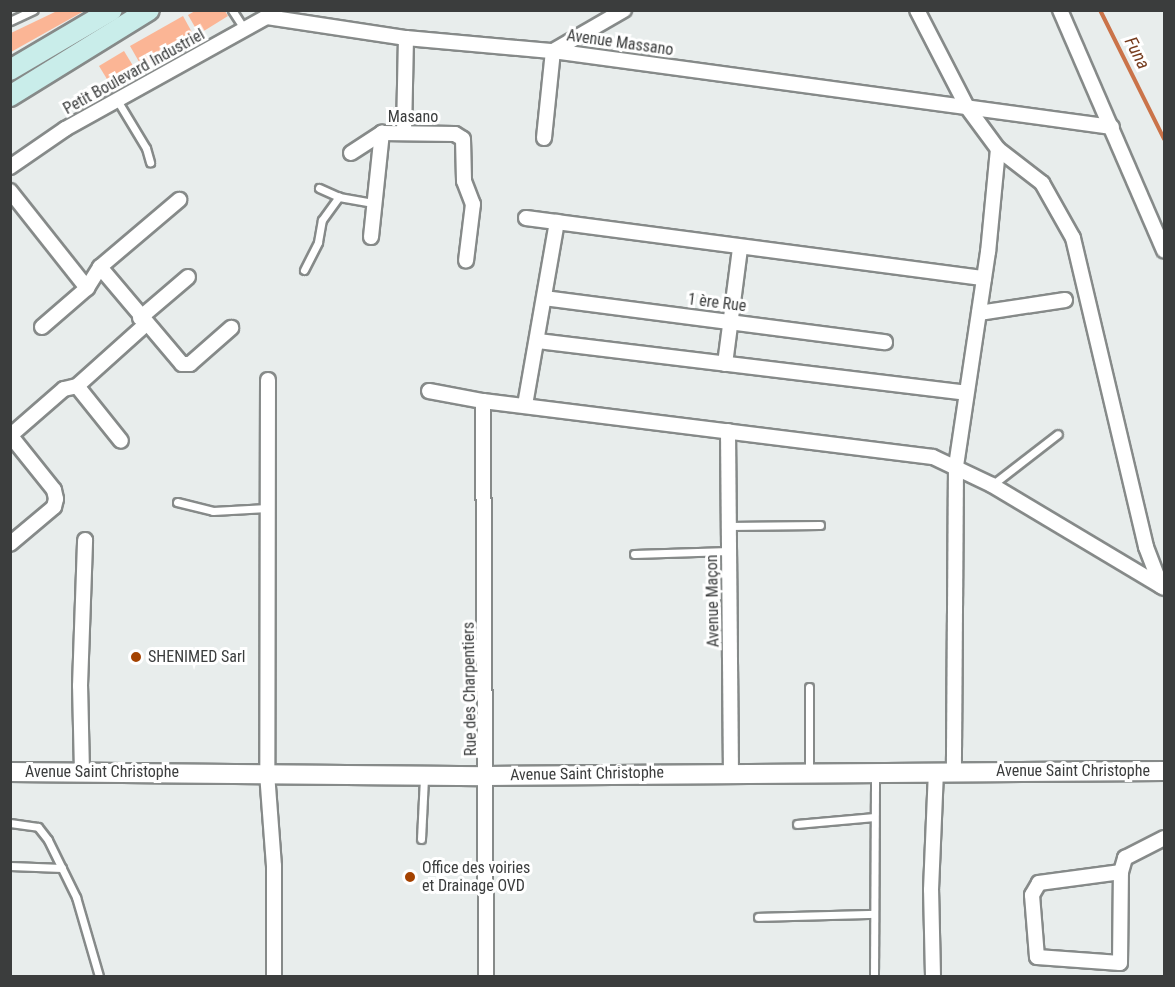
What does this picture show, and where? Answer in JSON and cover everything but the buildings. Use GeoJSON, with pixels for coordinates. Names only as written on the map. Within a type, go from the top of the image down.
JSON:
{"type":"FeatureCollection","features":[{"type":"Feature","properties":{"kind":"main road"},"geometry":{"type":"LineString","coordinates":[[10,70],[112,10]]}},
{"type":"Feature","properties":{"kind":"main road"},"geometry":{"type":"LineString","coordinates":[[10,96],[149,10]]}},
{"type":"Feature","properties":{"kind":"street"},"geometry":{"type":"LineString","coordinates":[[544,138],[553,51],[624,10]]}},
{"type":"Feature","properties":{"kind":"street"},"geometry":{"type":"LineString","coordinates":[[916,10],[967,107],[998,149],[1042,183],[1073,238],[1146,547],[1163,587]]}},
{"type":"Feature","properties":{"kind":"street"},"geometry":{"type":"LineString","coordinates":[[1060,10],[1164,250]]}},
{"type":"Feature","properties":{"kind":"street","name":"Petit Boulevard Industriel"},"geometry":{"type":"LineString","coordinates":[[10,167],[65,129],[272,14]]}},
{"type":"Feature","properties":{"kind":"street","name":"Avenue Massano"},"geometry":{"type":"LineString","coordinates":[[272,14],[405,38],[553,51],[1112,127]]}},
{"type":"Feature","properties":{"kind":"street"},"geometry":{"type":"LineString","coordinates":[[404,133],[405,38]]}},
{"type":"Feature","properties":{"kind":"street"},"geometry":{"type":"LineString","coordinates":[[371,237],[382,133]]}},
{"type":"Feature","properties":{"kind":"street","name":"Masano"},"geometry":{"type":"LineString","coordinates":[[351,153],[382,133],[455,134],[463,139],[464,181],[473,204],[466,261]]}},
{"type":"Feature","properties":{"kind":"street"},"geometry":{"type":"LineString","coordinates":[[933,976],[931,890],[945,772],[956,467],[984,278],[998,149]]}},
{"type":"Feature","properties":{"kind":"street"},"geometry":{"type":"LineString","coordinates":[[10,191],[87,288]]}},
{"type":"Feature","properties":{"kind":"street"},"geometry":{"type":"LineString","coordinates":[[42,327],[87,288],[100,267],[178,200]]}},
{"type":"Feature","properties":{"kind":"street"},"geometry":{"type":"LineString","coordinates":[[526,218],[740,248],[984,278]]}},
{"type":"Feature","properties":{"kind":"street"},"geometry":{"type":"LineString","coordinates":[[525,405],[557,222]]}},
{"type":"Feature","properties":{"kind":"street"},"geometry":{"type":"LineString","coordinates":[[725,364],[740,248]]}},
{"type":"Feature","properties":{"kind":"street"},"geometry":{"type":"LineString","coordinates":[[100,267],[143,321],[186,365],[231,328]]}},
{"type":"Feature","properties":{"kind":"street"},"geometry":{"type":"LineString","coordinates":[[10,544],[54,507],[56,499],[54,490],[11,435],[64,389],[77,386],[189,277]]}},
{"type":"Feature","properties":{"kind":"street","name":"1 ère Rue"},"geometry":{"type":"LineString","coordinates":[[544,298],[885,342]]}},
{"type":"Feature","properties":{"kind":"street"},"geometry":{"type":"LineString","coordinates":[[979,313],[1065,300]]}},
{"type":"Feature","properties":{"kind":"street"},"geometry":{"type":"LineString","coordinates":[[538,341],[966,393]]}},
{"type":"Feature","properties":{"kind":"street"},"geometry":{"type":"LineString","coordinates":[[268,380],[267,773],[274,866],[274,976]]}},
{"type":"Feature","properties":{"kind":"street"},"geometry":{"type":"LineString","coordinates":[[77,386],[121,441]]}},
{"type":"Feature","properties":{"kind":"street"},"geometry":{"type":"LineString","coordinates":[[429,391],[483,401],[933,457],[992,485],[1163,587]]}},
{"type":"Feature","properties":{"kind":"street","name":"Rue des Charpentiers"},"geometry":{"type":"LineString","coordinates":[[483,401],[487,776],[486,976]]}},
{"type":"Feature","properties":{"kind":"street","name":"Avenue Maçon"},"geometry":{"type":"LineString","coordinates":[[728,431],[731,772]]}},
{"type":"Feature","properties":{"kind":"street"},"geometry":{"type":"LineString","coordinates":[[82,772],[80,686],[86,540]]}},
{"type":"Feature","properties":{"kind":"street","name":"Avenue Saint Christophe"},"geometry":{"type":"LineString","coordinates":[[10,772],[487,776],[731,772],[1164,771]]}},
{"type":"Feature","properties":{"kind":"street"},"geometry":{"type":"LineString","coordinates":[[1121,872],[1039,883],[1032,895],[1037,957],[1120,963],[1121,872],[1125,858],[1164,838]]}},
{"type":"Feature","properties":{"kind":"lane"},"geometry":{"type":"LineString","coordinates":[[10,21],[34,10]]}},
{"type":"Feature","properties":{"kind":"lane"},"geometry":{"type":"LineString","coordinates":[[232,10],[245,30]]}},
{"type":"Feature","properties":{"kind":"lane"},"geometry":{"type":"LineString","coordinates":[[117,100],[146,148],[150,162]]}},
{"type":"Feature","properties":{"kind":"lane"},"geometry":{"type":"LineString","coordinates":[[320,188],[339,197],[374,203]]}},
{"type":"Feature","properties":{"kind":"lane"},"geometry":{"type":"LineString","coordinates":[[304,270],[318,242],[322,220],[339,197]]}},
{"type":"Feature","properties":{"kind":"lane"},"geometry":{"type":"LineString","coordinates":[[992,485],[1058,434]]}},
{"type":"Feature","properties":{"kind":"lane"},"geometry":{"type":"LineString","coordinates":[[177,502],[213,511],[267,508]]}},
{"type":"Feature","properties":{"kind":"lane"},"geometry":{"type":"LineString","coordinates":[[729,526],[820,525]]}},
{"type":"Feature","properties":{"kind":"lane"},"geometry":{"type":"LineString","coordinates":[[634,554],[729,551]]}},
{"type":"Feature","properties":{"kind":"lane"},"geometry":{"type":"LineString","coordinates":[[809,687],[809,772]]}},
{"type":"Feature","properties":{"kind":"lane"},"geometry":{"type":"LineString","coordinates":[[874,773],[874,976]]}},
{"type":"Feature","properties":{"kind":"lane"},"geometry":{"type":"LineString","coordinates":[[421,839],[424,775]]}},
{"type":"Feature","properties":{"kind":"lane"},"geometry":{"type":"LineString","coordinates":[[797,824],[874,817]]}},
{"type":"Feature","properties":{"kind":"lane"},"geometry":{"type":"LineString","coordinates":[[10,823],[38,827],[62,868],[76,897],[99,976]]}},
{"type":"Feature","properties":{"kind":"lane"},"geometry":{"type":"LineString","coordinates":[[10,866],[62,868]]}},
{"type":"Feature","properties":{"kind":"lane"},"geometry":{"type":"LineString","coordinates":[[758,917],[874,914]]}},
{"type":"Feature","properties":{"kind":"shaded area"},"geometry":{"type":"Polygon","coordinates":[[[57,11],[84,11],[11,52],[11,33],[57,11]]]}},
{"type":"Feature","properties":{"kind":"shaded area"},"geometry":{"type":"Polygon","coordinates":[[[195,11],[225,11],[228,16],[199,34],[188,15],[195,11]]]}},
{"type":"Feature","properties":{"kind":"shaded area"},"geometry":{"type":"Polygon","coordinates":[[[183,16],[194,36],[142,67],[130,46],[183,16]]]}},
{"type":"Feature","properties":{"kind":"shaded area"},"geometry":{"type":"Polygon","coordinates":[[[124,51],[135,69],[110,84],[99,66],[124,51]]]}},
{"type":"Feature","properties":{"kind":"waterway","name":"Funa"},"geometry":{"type":"LineString","coordinates":[[1100,10],[1164,139]]}},
{"type":"Feature","properties":{"kind":"place","name":"SHENIMED Sarl"},"geometry":{"type":"Point","coordinates":[136,657]}},
{"type":"Feature","properties":{"kind":"place","name":"Office des voiries et Drainage OVD"},"geometry":{"type":"Point","coordinates":[410,877]}}]}
